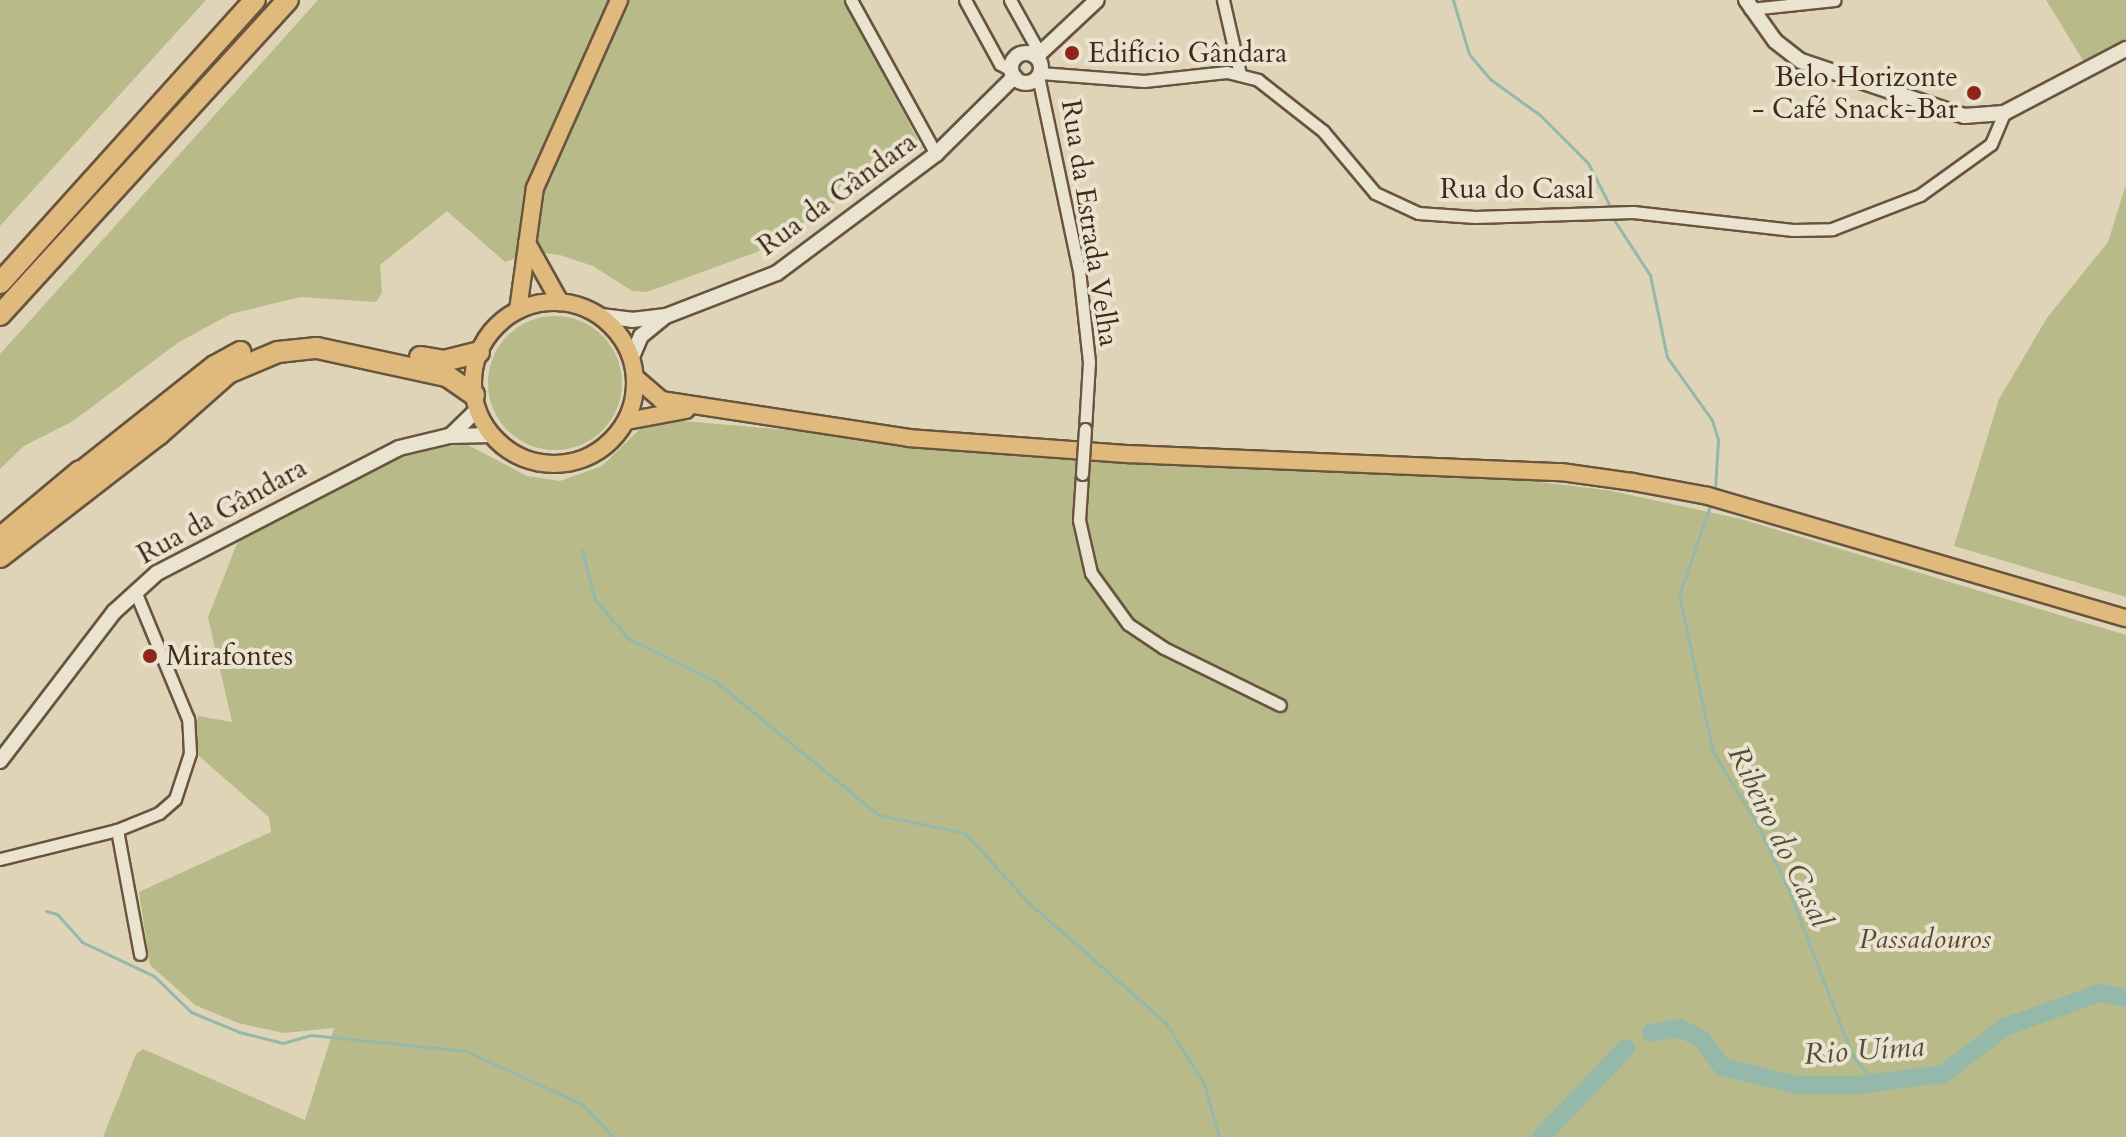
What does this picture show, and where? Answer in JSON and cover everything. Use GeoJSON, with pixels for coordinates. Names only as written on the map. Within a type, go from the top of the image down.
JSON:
{"type":"FeatureCollection","features":[{"type":"Feature","properties":{"kind":"highway"},"geometry":{"type":"LineString","coordinates":[[0,283],[255,0]]}},
{"type":"Feature","properties":{"kind":"highway"},"geometry":{"type":"LineString","coordinates":[[2,313],[288,0]]}},
{"type":"Feature","properties":{"kind":"highway"},"geometry":{"type":"LineString","coordinates":[[0,557],[76,487],[182,403],[238,353],[298,337],[444,361],[479,352]]}},
{"type":"Feature","properties":{"kind":"highway"},"geometry":{"type":"LineString","coordinates":[[182,403],[243,364],[297,348],[447,376],[476,402]]}},
{"type":"Feature","properties":{"kind":"highway"},"geometry":{"type":"LineString","coordinates":[[0,538],[76,487]]}},
{"type":"Feature","properties":{"kind":"main road"},"geometry":{"type":"LineString","coordinates":[[518,310],[525,238],[547,154],[619,0]]}},
{"type":"Feature","properties":{"kind":"main road","name":"Rua da Gândara"},"geometry":{"type":"LineString","coordinates":[[601,316],[632,320],[666,316],[777,273],[936,154],[1013,74],[1015,58],[1034,56],[1097,0]]}},
{"type":"Feature","properties":{"kind":"main road"},"geometry":{"type":"LineString","coordinates":[[1748,4],[1775,41],[1801,61],[1934,110],[1964,116],[2004,113],[2126,49]]}},
{"type":"Feature","properties":{"kind":"main road"},"geometry":{"type":"LineString","coordinates":[[1013,74],[1026,82],[1039,74],[1034,56]]}},
{"type":"Feature","properties":{"kind":"main road"},"geometry":{"type":"LineString","coordinates":[[525,238],[560,302]]}},
{"type":"Feature","properties":{"kind":"main road"},"geometry":{"type":"LineString","coordinates":[[560,302],[601,316],[632,357],[636,378],[627,421],[598,453],[556,465],[514,454],[492,435],[476,402],[479,352],[494,328],[518,310],[560,302]]}},
{"type":"Feature","properties":{"kind":"main road","name":"Rua da Gândara"},"geometry":{"type":"LineString","coordinates":[[632,357],[641,336],[666,316]]}},
{"type":"Feature","properties":{"kind":"main road"},"geometry":{"type":"LineString","coordinates":[[636,378],[661,400],[909,438],[1128,454],[1561,472],[1633,482],[1708,496],[2126,618]]}},
{"type":"Feature","properties":{"kind":"main road","name":"Rua da Gândara"},"geometry":{"type":"LineString","coordinates":[[449,436],[476,402]]}},
{"type":"Feature","properties":{"kind":"main road"},"geometry":{"type":"LineString","coordinates":[[627,421],[699,408]]}},
{"type":"Feature","properties":{"kind":"main road","name":"Rua da Gândara"},"geometry":{"type":"LineString","coordinates":[[0,761],[135,591],[205,546],[365,462],[449,436],[492,435]]}},
{"type":"Feature","properties":{"kind":"street"},"geometry":{"type":"LineString","coordinates":[[851,0],[936,154]]}},
{"type":"Feature","properties":{"kind":"street"},"geometry":{"type":"LineString","coordinates":[[965,0],[1000,64],[1013,74]]}},
{"type":"Feature","properties":{"kind":"street"},"geometry":{"type":"LineString","coordinates":[[1010,0],[1035,45],[1034,56]]}},
{"type":"Feature","properties":{"kind":"street"},"geometry":{"type":"LineString","coordinates":[[1039,74],[1144,81],[1240,74],[1223,0]]}},
{"type":"Feature","properties":{"kind":"street"},"geometry":{"type":"LineString","coordinates":[[1748,4],[1835,0]]}},
{"type":"Feature","properties":{"kind":"street","name":"Rua da Estrada Velha"},"geometry":{"type":"LineString","coordinates":[[1039,74],[1079,270],[1089,362],[1079,520],[1091,573],[1128,624],[1164,648],[1280,705]]}},
{"type":"Feature","properties":{"kind":"street","name":"Rua do Casal"},"geometry":{"type":"LineString","coordinates":[[1240,74],[1294,105],[1323,131],[1375,193],[1393,205],[1418,213],[1475,217],[1633,212],[1793,230],[1832,229],[1920,195],[1991,144],[2004,113]]}},
{"type":"Feature","properties":{"kind":"street"},"geometry":{"type":"LineString","coordinates":[[0,859],[117,830],[159,813],[175,799],[190,753],[188,719],[135,591]]}},
{"type":"Feature","properties":{"kind":"street"},"geometry":{"type":"LineString","coordinates":[[117,830],[140,954]]}},
{"type":"Feature","properties":{"kind":"green space"},"geometry":{"type":"Polygon","coordinates":[[[0,0],[206,0],[0,226],[0,0]]]}},
{"type":"Feature","properties":{"kind":"green space"},"geometry":{"type":"Polygon","coordinates":[[[318,0],[844,0],[922,148],[757,252],[647,292],[632,291],[593,266],[560,255],[534,252],[505,262],[447,211],[380,265],[382,293],[376,302],[300,297],[231,314],[179,342],[73,421],[24,446],[0,469],[0,354],[318,0]]]}},
{"type":"Feature","properties":{"kind":"green space"},"geometry":{"type":"Polygon","coordinates":[[[2046,0],[2126,0],[2126,41],[2084,62],[2046,0]]]}},
{"type":"Feature","properties":{"kind":"green space"},"geometry":{"type":"Polygon","coordinates":[[[2126,184],[2126,597],[1954,546],[1999,399],[2047,318],[2108,242],[2126,184]]]}},
{"type":"Feature","properties":{"kind":"green space"},"geometry":{"type":"Polygon","coordinates":[[[555,316],[580,322],[602,336],[616,358],[622,383],[616,408],[602,430],[580,444],[555,450],[530,444],[508,430],[494,408],[488,383],[494,358],[508,336],[530,322],[555,316]]]}},
{"type":"Feature","properties":{"kind":"green space","name":"Passadouros"},"geometry":{"type":"Polygon","coordinates":[[[672,420],[1066,454],[1506,478],[1607,490],[1741,519],[2126,635],[2126,1137],[103,1137],[136,1054],[143,1049],[305,1120],[334,1028],[284,1033],[238,1023],[195,1005],[150,965],[139,892],[271,832],[269,817],[192,750],[198,716],[232,722],[208,617],[240,536],[378,466],[428,448],[466,444],[527,476],[560,481],[602,466],[643,426],[672,420]]]}},
{"type":"Feature","properties":{"kind":"waterway","name":"Ribeiro do Casal"},"geometry":{"type":"LineString","coordinates":[[1453,0],[1469,54],[1490,79],[1540,115],[1588,163],[1609,204]]}},
{"type":"Feature","properties":{"kind":"waterway","name":"Ribeiro do Casal"},"geometry":{"type":"LineString","coordinates":[[1614,220],[1650,275],[1667,357],[1712,420],[1718,440],[1715,489]]}},
{"type":"Feature","properties":{"kind":"waterway","name":"Ribeiro do Casal"},"geometry":{"type":"LineString","coordinates":[[1710,506],[1679,595],[1713,752],[1760,829],[1791,896],[1852,1055],[1874,1083]]}},
{"type":"Feature","properties":{"kind":"waterway"},"geometry":{"type":"LineString","coordinates":[[582,550],[595,600],[629,639],[715,681],[879,815],[965,833],[1029,903],[1165,1022],[1204,1084],[1219,1137]]}},
{"type":"Feature","properties":{"kind":"waterway"},"geometry":{"type":"LineString","coordinates":[[46,911],[57,914],[82,942],[154,976],[191,1012],[239,1032],[283,1043],[311,1035],[466,1051],[582,1104],[613,1137]]}},
{"type":"Feature","properties":{"kind":"waterway","name":"Rio Uíma"},"geometry":{"type":"LineString","coordinates":[[1651,1033],[1679,1028],[1702,1039],[1722,1067],[1797,1085],[1858,1085],[1943,1074],[2005,1027],[2099,993],[2126,998]]}},
{"type":"Feature","properties":{"kind":"waterway","name":"Rio Uíma"},"geometry":{"type":"LineString","coordinates":[[1541,1137],[1626,1048]]}},
{"type":"Feature","properties":{"kind":"place","name":"Edifício Gândara"},"geometry":{"type":"Point","coordinates":[1072,53]}},
{"type":"Feature","properties":{"kind":"place","name":"Belo Horizonte - Café Snack-Bar"},"geometry":{"type":"Point","coordinates":[1974,93]}},
{"type":"Feature","properties":{"kind":"place","name":"Mirafontes"},"geometry":{"type":"Point","coordinates":[150,656]}}]}
